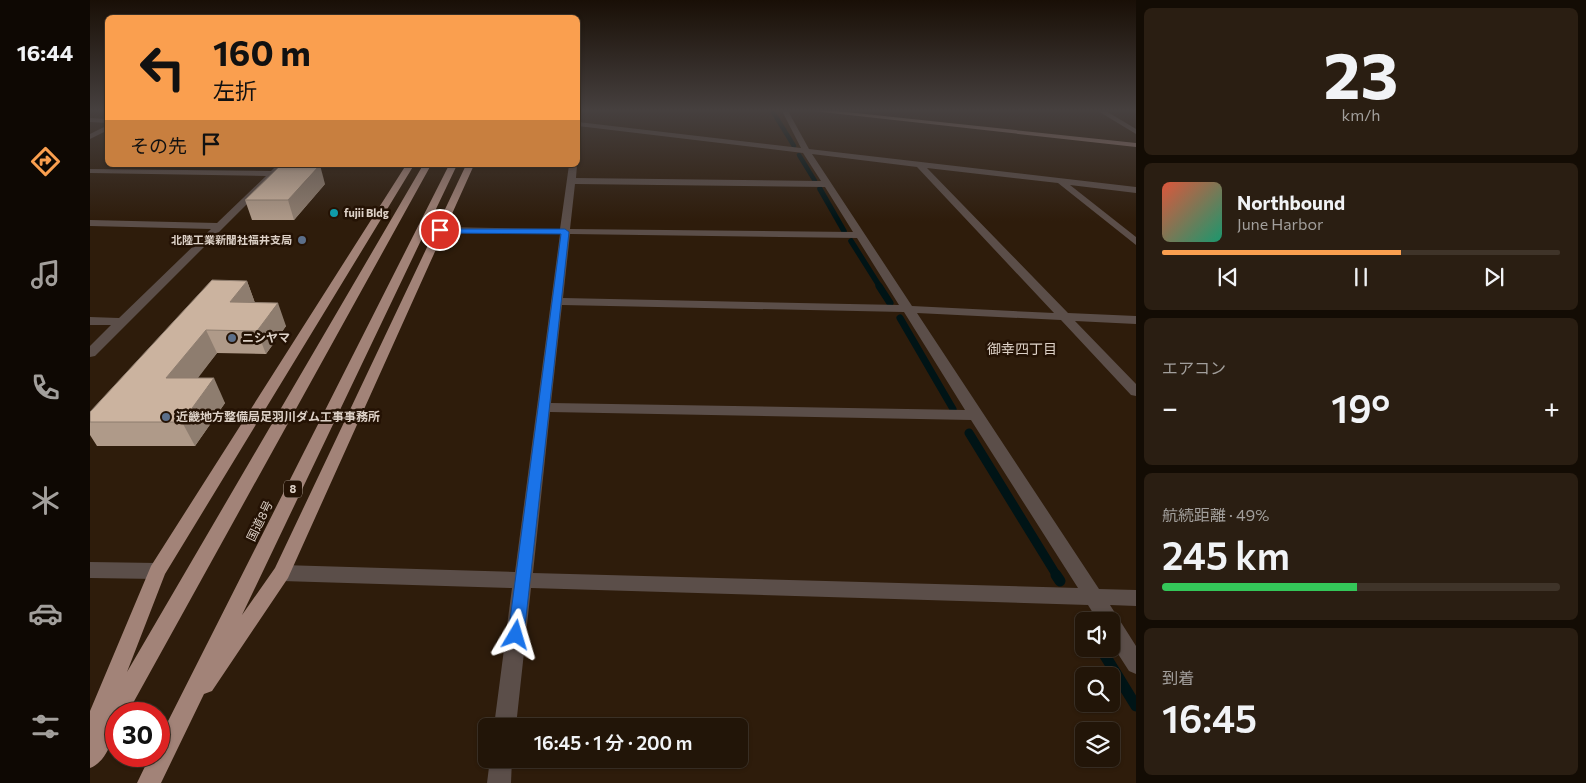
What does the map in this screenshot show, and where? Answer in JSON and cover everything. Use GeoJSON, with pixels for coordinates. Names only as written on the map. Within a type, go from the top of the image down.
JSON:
{"type":"FeatureCollection","features":[{"type":"Feature","properties":{"kind":"highway"},"geometry":{"type":"LineString","coordinates":[[90,738],[157,571],[409,167]]}},
{"type":"Feature","properties":{"kind":"highway"},"geometry":{"type":"LineString","coordinates":[[90,757],[426,167]]}},
{"type":"Feature","properties":{"kind":"highway","name":"国道8号"},"geometry":{"type":"LineString","coordinates":[[148,783],[452,167]]}},
{"type":"Feature","properties":{"kind":"highway"},"geometry":{"type":"LineString","coordinates":[[178,722],[282,573],[469,167]]}},
{"type":"Feature","properties":{"kind":"street"},"geometry":{"type":"LineString","coordinates":[[767,148],[1136,190]]}},
{"type":"Feature","properties":{"kind":"street"},"geometry":{"type":"LineString","coordinates":[[804,148],[1103,612]]}},
{"type":"Feature","properties":{"kind":"street"},"geometry":{"type":"LineString","coordinates":[[920,165],[1136,392]]}},
{"type":"Feature","properties":{"kind":"street"},"geometry":{"type":"LineString","coordinates":[[90,353],[280,167]]}},
{"type":"Feature","properties":{"kind":"street"},"geometry":{"type":"LineString","coordinates":[[506,718],[573,167]]}},
{"type":"Feature","properties":{"kind":"street"},"geometry":{"type":"LineString","coordinates":[[90,171],[272,174]]}},
{"type":"Feature","properties":{"kind":"street"},"geometry":{"type":"LineString","coordinates":[[571,181],[826,184]]}},
{"type":"Feature","properties":{"kind":"street"},"geometry":{"type":"LineString","coordinates":[[1060,181],[1136,242]]}},
{"type":"Feature","properties":{"kind":"street"},"geometry":{"type":"LineString","coordinates":[[90,223],[220,226]]}},
{"type":"Feature","properties":{"kind":"street"},"geometry":{"type":"LineString","coordinates":[[440,230],[859,235]]}},
{"type":"Feature","properties":{"kind":"street"},"geometry":{"type":"LineString","coordinates":[[557,301],[906,308],[1136,320]]}},
{"type":"Feature","properties":{"kind":"street"},"geometry":{"type":"LineString","coordinates":[[90,322],[121,322]]}},
{"type":"Feature","properties":{"kind":"street"},"geometry":{"type":"LineString","coordinates":[[544,407],[975,415]]}},
{"type":"Feature","properties":{"kind":"street"},"geometry":{"type":"LineString","coordinates":[[90,570],[157,571]]}},
{"type":"Feature","properties":{"kind":"street"},"geometry":{"type":"LineString","coordinates":[[282,573],[1136,598]]}},
{"type":"Feature","properties":{"kind":"street"},"geometry":{"type":"LineString","coordinates":[[1120,639],[1136,664]]}},
{"type":"Feature","properties":{"kind":"street"},"geometry":{"type":"LineString","coordinates":[[498,783],[500,768]]}},
{"type":"Feature","properties":{"kind":"building"},"geometry":{"type":"Polygon","coordinates":[[[279,167],[318,167],[288,200],[245,200],[279,167]]]}},
{"type":"Feature","properties":{"kind":"building"},"geometry":{"type":"Polygon","coordinates":[[[212,280],[247,281],[230,302],[278,303],[257,331],[206,330],[166,378],[214,378],[182,422],[90,422],[90,412],[212,280]]]}},
{"type":"Feature","properties":{"kind":"waterway"},"geometry":{"type":"LineString","coordinates":[[799,155],[815,181]]}},
{"type":"Feature","properties":{"kind":"waterway"},"geometry":{"type":"LineString","coordinates":[[820,189],[844,231]]}},
{"type":"Feature","properties":{"kind":"waterway"},"geometry":{"type":"LineString","coordinates":[[851,241],[880,287]]}},
{"type":"Feature","properties":{"kind":"waterway"},"geometry":{"type":"LineString","coordinates":[[879,286],[890,303]]}},
{"type":"Feature","properties":{"kind":"waterway"},"geometry":{"type":"LineString","coordinates":[[900,318],[953,409]]}},
{"type":"Feature","properties":{"kind":"waterway"},"geometry":{"type":"LineString","coordinates":[[969,433],[1057,576]]}},
{"type":"Feature","properties":{"kind":"waterway"},"geometry":{"type":"LineString","coordinates":[[1056,575],[1060,581]]}},
{"type":"Feature","properties":{"kind":"waterway"},"geometry":{"type":"LineString","coordinates":[[1106,657],[1136,706]]}},
{"type":"Feature","properties":{"kind":"place","name":"fujii Bldg"},"geometry":{"type":"Point","coordinates":[334,213]}},
{"type":"Feature","properties":{"kind":"place","name":"北陸工業新聞社福井支局"},"geometry":{"type":"Point","coordinates":[302,240]}},
{"type":"Feature","properties":{"kind":"place","name":"ニシヤマ"},"geometry":{"type":"Point","coordinates":[232,338]}},
{"type":"Feature","properties":{"kind":"place","name":"近畿地方整備局足羽川ダム工事事務所"},"geometry":{"type":"Point","coordinates":[166,417]}},
{"type":"Feature","properties":{"kind":"district","name":"御幸四丁目"},"geometry":{"type":"Point","coordinates":[1022,349]}},
{"type":"Feature","properties":{"kind":"route"},"geometry":{"type":"LineString","coordinates":[[440,230],[565,232],[516,635]]}}]}
